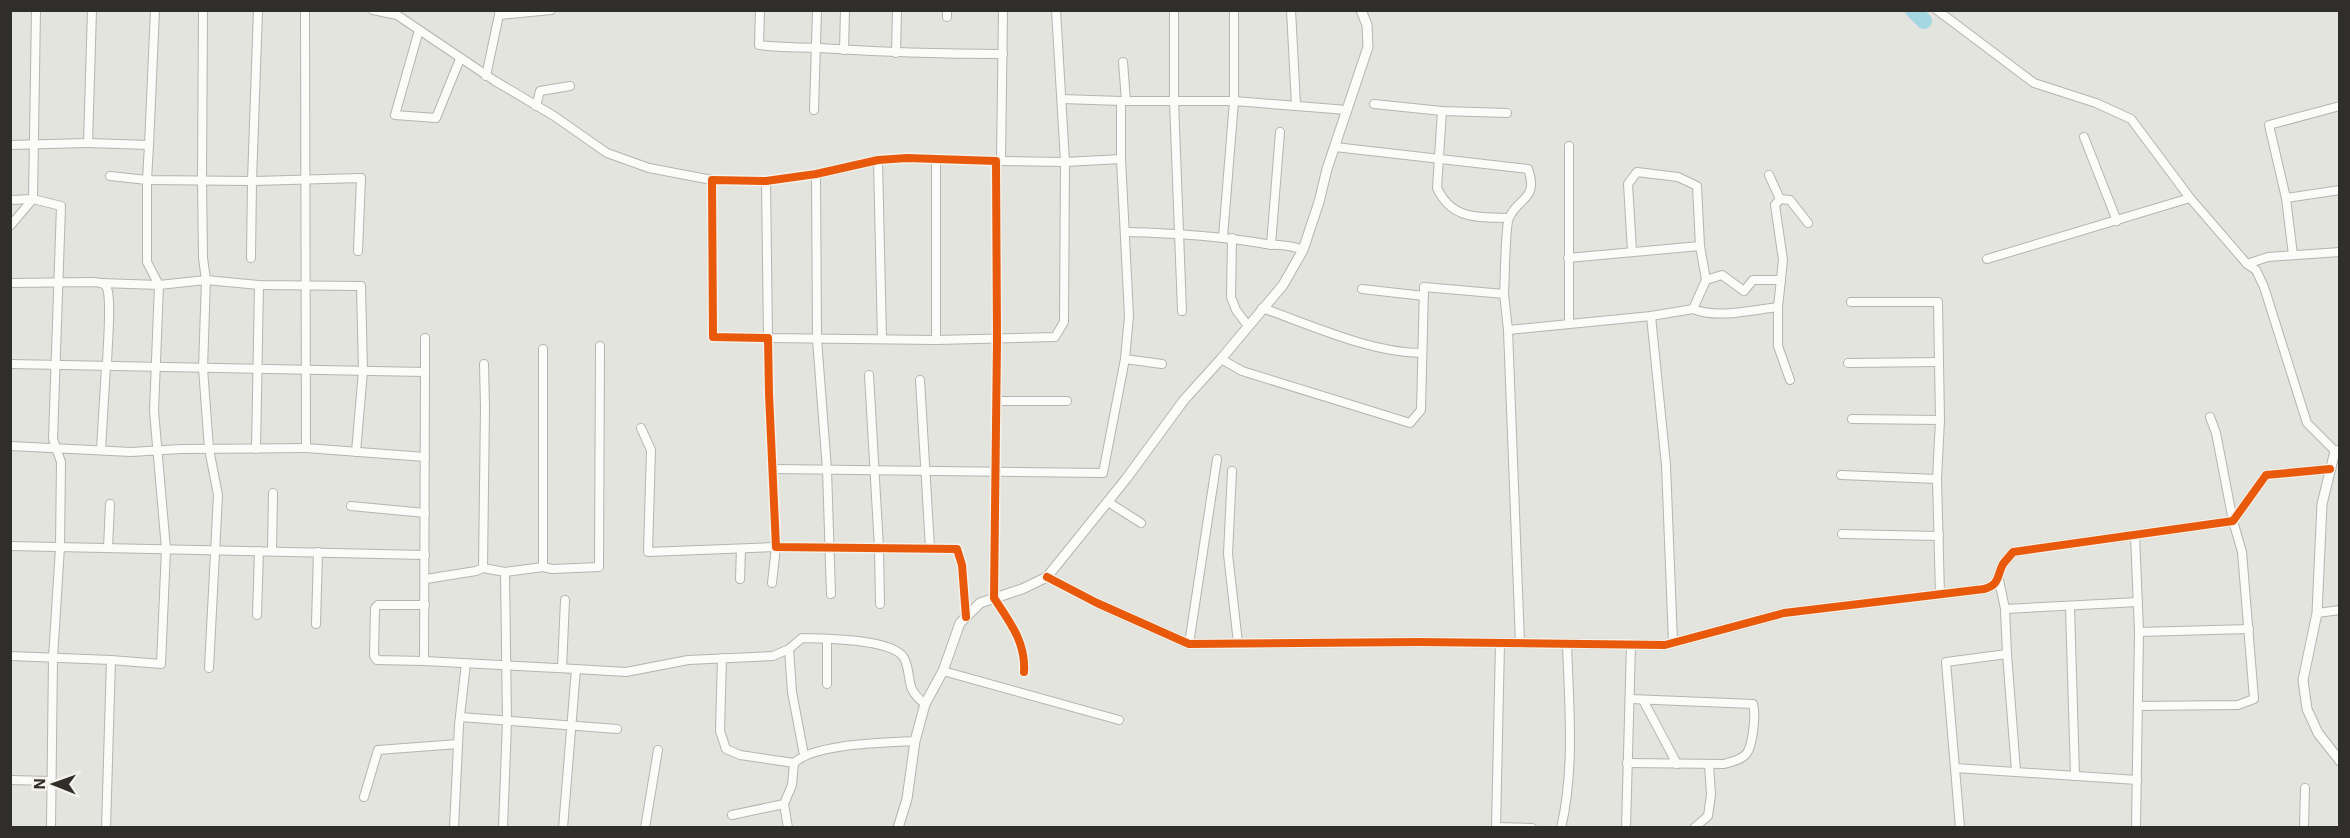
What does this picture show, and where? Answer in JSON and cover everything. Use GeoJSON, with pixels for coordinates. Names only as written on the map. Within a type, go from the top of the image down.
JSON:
{"type":"FeatureCollection","features":[{"type":"Feature","properties":{"kind":"street"},"geometry":{"type":"LineString","coordinates":[[10,226],[33,199],[36,10]]}},
{"type":"Feature","properties":{"kind":"street"},"geometry":{"type":"LineString","coordinates":[[88,143],[92,10]]}},
{"type":"Feature","properties":{"kind":"street"},"geometry":{"type":"LineString","coordinates":[[10,656],[161,664],[166,549],[154,411],[159,285],[147,262],[148,146],[155,10]]}},
{"type":"Feature","properties":{"kind":"street"},"geometry":{"type":"LineString","coordinates":[[203,10],[202,180],[203,258],[206,280],[203,368],[209,449],[218,495],[209,668]]}},
{"type":"Feature","properties":{"kind":"street"},"geometry":{"type":"LineString","coordinates":[[250,258],[258,10]]}},
{"type":"Feature","properties":{"kind":"street"},"geometry":{"type":"LineString","coordinates":[[305,10],[306,448]]}},
{"type":"Feature","properties":{"kind":"street"},"geometry":{"type":"LineString","coordinates":[[374,10],[396,15],[607,153],[649,168],[712,180],[766,181],[816,174],[878,160],[1065,162],[1121,159]]}},
{"type":"Feature","properties":{"kind":"street"},"geometry":{"type":"LineString","coordinates":[[486,76],[499,13],[551,10]]}},
{"type":"Feature","properties":{"kind":"street"},"geometry":{"type":"LineString","coordinates":[[760,10],[759,45],[896,53],[1003,54]]}},
{"type":"Feature","properties":{"kind":"street"},"geometry":{"type":"LineString","coordinates":[[814,110],[817,10]]}},
{"type":"Feature","properties":{"kind":"street"},"geometry":{"type":"LineString","coordinates":[[844,50],[845,10]]}},
{"type":"Feature","properties":{"kind":"street"},"geometry":{"type":"LineString","coordinates":[[896,53],[897,10]]}},
{"type":"Feature","properties":{"kind":"street"},"geometry":{"type":"LineString","coordinates":[[1003,10],[998,161],[997,472],[994,598],[1013,627],[1021,646],[1025,656],[1024,672]]}},
{"type":"Feature","properties":{"kind":"street"},"geometry":{"type":"LineString","coordinates":[[712,180],[713,337],[997,340],[1056,337],[1064,322],[1065,162],[1056,10]]}},
{"type":"Feature","properties":{"kind":"street"},"geometry":{"type":"LineString","coordinates":[[1174,10],[1174,101],[1182,311]]}},
{"type":"Feature","properties":{"kind":"street"},"geometry":{"type":"LineString","coordinates":[[1223,237],[1234,101],[1234,10]]}},
{"type":"Feature","properties":{"kind":"street"},"geometry":{"type":"LineString","coordinates":[[1291,10],[1296,105]]}},
{"type":"Feature","properties":{"kind":"street"},"geometry":{"type":"LineString","coordinates":[[898,828],[907,799],[915,741],[925,704],[943,671],[960,623],[980,603],[1022,589],[1047,577],[1108,502],[1184,400],[1283,285],[1303,250],[1368,47],[1366,25],[1361,10]]}},
{"type":"Feature","properties":{"kind":"street"},"geometry":{"type":"LineString","coordinates":[[1937,10],[2034,83],[2096,103],[2131,119],[2190,198],[2247,264],[2256,270],[2264,287],[2307,423],[2337,451],[2330,469],[2322,504],[2317,613],[2303,680],[2307,709],[2318,733],[2340,761]]}},
{"type":"Feature","properties":{"kind":"street"},"geometry":{"type":"LineString","coordinates":[[419,30],[395,115],[436,118],[460,59]]}},
{"type":"Feature","properties":{"kind":"street"},"geometry":{"type":"LineString","coordinates":[[774,469],[1103,473],[1125,359],[1129,316],[1121,159],[1123,62]]}},
{"type":"Feature","properties":{"kind":"street"},"geometry":{"type":"LineString","coordinates":[[537,106],[540,91],[570,86]]}},
{"type":"Feature","properties":{"kind":"street"},"geometry":{"type":"LineString","coordinates":[[1062,99],[1234,101],[1347,110]]}},
{"type":"Feature","properties":{"kind":"street"},"geometry":{"type":"LineString","coordinates":[[1374,104],[1442,111],[1507,113]]}},
{"type":"Feature","properties":{"kind":"street"},"geometry":{"type":"LineString","coordinates":[[2293,255],[2286,198],[2269,125],[2340,106]]}},
{"type":"Feature","properties":{"kind":"street"},"geometry":{"type":"LineString","coordinates":[[1442,111],[1437,188],[1449,207],[1461,214],[1508,218]]}},
{"type":"Feature","properties":{"kind":"street"},"geometry":{"type":"LineString","coordinates":[[1271,244],[1280,132]]}},
{"type":"Feature","properties":{"kind":"street"},"geometry":{"type":"LineString","coordinates":[[2084,137],[2117,221]]}},
{"type":"Feature","properties":{"kind":"street"},"geometry":{"type":"LineString","coordinates":[[10,145],[88,143],[148,146]]}},
{"type":"Feature","properties":{"kind":"street"},"geometry":{"type":"LineString","coordinates":[[1569,146],[1569,323]]}},
{"type":"Feature","properties":{"kind":"street"},"geometry":{"type":"LineString","coordinates":[[1335,147],[1528,169],[1532,178],[1529,194],[1508,218],[1504,294],[1508,330],[1520,643]]}},
{"type":"Feature","properties":{"kind":"street"},"geometry":{"type":"LineString","coordinates":[[936,159],[936,340]]}},
{"type":"Feature","properties":{"kind":"street"},"geometry":{"type":"LineString","coordinates":[[878,160],[882,339]]}},
{"type":"Feature","properties":{"kind":"street"},"geometry":{"type":"LineString","coordinates":[[1632,251],[1628,184],[1637,172],[1678,177],[1696,186],[1700,246],[1706,280],[1693,309]]}},
{"type":"Feature","properties":{"kind":"street"},"geometry":{"type":"LineString","coordinates":[[816,174],[817,339],[827,470],[831,594]]}},
{"type":"Feature","properties":{"kind":"street"},"geometry":{"type":"LineString","coordinates":[[1769,175],[1780,199]]}},
{"type":"Feature","properties":{"kind":"street"},"geometry":{"type":"LineString","coordinates":[[110,176],[147,180],[252,181],[361,178],[358,251]]}},
{"type":"Feature","properties":{"kind":"street"},"geometry":{"type":"LineString","coordinates":[[766,181],[769,394],[776,547],[772,583]]}},
{"type":"Feature","properties":{"kind":"street"},"geometry":{"type":"LineString","coordinates":[[2286,198],[2340,190]]}},
{"type":"Feature","properties":{"kind":"street"},"geometry":{"type":"LineString","coordinates":[[1987,259],[2190,198]]}},
{"type":"Feature","properties":{"kind":"street"},"geometry":{"type":"LineString","coordinates":[[10,200],[33,199],[61,206],[53,440],[61,462],[60,547],[53,658],[51,828]]}},
{"type":"Feature","properties":{"kind":"street"},"geometry":{"type":"LineString","coordinates":[[1780,199],[1791,200],[1808,223]]}},
{"type":"Feature","properties":{"kind":"street"},"geometry":{"type":"LineString","coordinates":[[1780,199],[1775,205],[1783,260],[1778,307],[1778,346],[1790,380]]}},
{"type":"Feature","properties":{"kind":"street"},"geometry":{"type":"LineString","coordinates":[[1126,232],[1223,237],[1287,244],[1303,250]]}},
{"type":"Feature","properties":{"kind":"street"},"geometry":{"type":"LineString","coordinates":[[1232,238],[1231,297],[1236,310],[1248,326]]}},
{"type":"Feature","properties":{"kind":"street"},"geometry":{"type":"LineString","coordinates":[[1568,258],[1700,246]]}},
{"type":"Feature","properties":{"kind":"street"},"geometry":{"type":"LineString","coordinates":[[2247,264],[2268,257],[2340,252]]}},
{"type":"Feature","properties":{"kind":"street"},"geometry":{"type":"LineString","coordinates":[[1706,280],[1722,275],[1744,291],[1753,280],[1781,279]]}},
{"type":"Feature","properties":{"kind":"street"},"geometry":{"type":"LineString","coordinates":[[10,283],[159,285],[206,280],[259,285],[361,286],[363,371],[356,452]]}},
{"type":"Feature","properties":{"kind":"street"},"geometry":{"type":"LineString","coordinates":[[101,283],[107,287],[108,300],[101,450]]}},
{"type":"Feature","properties":{"kind":"street"},"geometry":{"type":"LineString","coordinates":[[256,449],[259,285]]}},
{"type":"Feature","properties":{"kind":"street"},"geometry":{"type":"LineString","coordinates":[[1221,359],[1242,371],[1410,423],[1421,410],[1424,288],[1504,294]]}},
{"type":"Feature","properties":{"kind":"street"},"geometry":{"type":"LineString","coordinates":[[1362,289],[1424,296]]}},
{"type":"Feature","properties":{"kind":"street"},"geometry":{"type":"LineString","coordinates":[[1851,302],[1938,302],[1940,420],[1937,479],[1940,595]]}},
{"type":"Feature","properties":{"kind":"street"},"geometry":{"type":"LineString","coordinates":[[1508,330],[1651,316],[1693,309],[1731,313],[1778,307]]}},
{"type":"Feature","properties":{"kind":"street"},"geometry":{"type":"LineString","coordinates":[[1262,308],[1361,342],[1408,353],[1422,353]]}},
{"type":"Feature","properties":{"kind":"street"},"geometry":{"type":"LineString","coordinates":[[1651,316],[1666,465],[1673,642]]}},
{"type":"Feature","properties":{"kind":"street"},"geometry":{"type":"LineString","coordinates":[[424,661],[425,338]]}},
{"type":"Feature","properties":{"kind":"street"},"geometry":{"type":"LineString","coordinates":[[426,579],[483,568],[505,572],[543,567],[552,569],[599,567],[601,564],[600,346]]}},
{"type":"Feature","properties":{"kind":"street"},"geometry":{"type":"LineString","coordinates":[[543,348],[543,567]]}},
{"type":"Feature","properties":{"kind":"street"},"geometry":{"type":"LineString","coordinates":[[1125,359],[1162,364]]}},
{"type":"Feature","properties":{"kind":"street"},"geometry":{"type":"LineString","coordinates":[[1848,363],[1939,362]]}},
{"type":"Feature","properties":{"kind":"street"},"geometry":{"type":"LineString","coordinates":[[10,364],[425,372]]}},
{"type":"Feature","properties":{"kind":"street"},"geometry":{"type":"LineString","coordinates":[[483,568],[484,364]]}},
{"type":"Feature","properties":{"kind":"street"},"geometry":{"type":"LineString","coordinates":[[869,375],[880,604]]}},
{"type":"Feature","properties":{"kind":"street"},"geometry":{"type":"LineString","coordinates":[[920,380],[930,548]]}},
{"type":"Feature","properties":{"kind":"street"},"geometry":{"type":"LineString","coordinates":[[997,401],[1067,401]]}},
{"type":"Feature","properties":{"kind":"street"},"geometry":{"type":"LineString","coordinates":[[2138,706],[2238,705],[2254,699],[2242,552],[2233,520],[2216,433],[2210,417]]}},
{"type":"Feature","properties":{"kind":"street"},"geometry":{"type":"LineString","coordinates":[[1852,419],[1940,420]]}},
{"type":"Feature","properties":{"kind":"street"},"geometry":{"type":"LineString","coordinates":[[641,428],[651,450],[648,552],[776,547],[957,549],[962,565],[966,617]]}},
{"type":"Feature","properties":{"kind":"street"},"geometry":{"type":"LineString","coordinates":[[10,447],[101,450],[306,448],[425,457]]}},
{"type":"Feature","properties":{"kind":"street"},"geometry":{"type":"LineString","coordinates":[[1189,644],[1217,459]]}},
{"type":"Feature","properties":{"kind":"street"},"geometry":{"type":"LineString","coordinates":[[1047,577],[1096,603],[1189,644],[1665,645],[1784,613],[1991,587],[1998,580],[2003,564],[2013,552],[2233,520],[2266,475],[2330,469]]}},
{"type":"Feature","properties":{"kind":"street"},"geometry":{"type":"LineString","coordinates":[[1232,471],[1228,554],[1238,644]]}},
{"type":"Feature","properties":{"kind":"street"},"geometry":{"type":"LineString","coordinates":[[1841,475],[1937,479]]}},
{"type":"Feature","properties":{"kind":"street"},"geometry":{"type":"LineString","coordinates":[[272,551],[273,493]]}},
{"type":"Feature","properties":{"kind":"street"},"geometry":{"type":"LineString","coordinates":[[1108,502],[1141,523]]}},
{"type":"Feature","properties":{"kind":"street"},"geometry":{"type":"LineString","coordinates":[[108,548],[110,504]]}},
{"type":"Feature","properties":{"kind":"street"},"geometry":{"type":"LineString","coordinates":[[351,506],[425,513]]}},
{"type":"Feature","properties":{"kind":"street"},"geometry":{"type":"LineString","coordinates":[[1842,534],[1940,536]]}},
{"type":"Feature","properties":{"kind":"street"},"geometry":{"type":"LineString","coordinates":[[2135,535],[2139,632],[2136,828]]}},
{"type":"Feature","properties":{"kind":"street"},"geometry":{"type":"LineString","coordinates":[[10,546],[425,555]]}},
{"type":"Feature","properties":{"kind":"street"},"geometry":{"type":"LineString","coordinates":[[740,579],[741,549]]}},
{"type":"Feature","properties":{"kind":"street"},"geometry":{"type":"LineString","coordinates":[[257,615],[259,551]]}},
{"type":"Feature","properties":{"kind":"street"},"geometry":{"type":"LineString","coordinates":[[316,624],[318,552]]}},
{"type":"Feature","properties":{"kind":"street"},"geometry":{"type":"LineString","coordinates":[[503,828],[507,722],[505,572]]}},
{"type":"Feature","properties":{"kind":"street"},"geometry":{"type":"LineString","coordinates":[[1998,580],[2006,609],[2016,771]]}},
{"type":"Feature","properties":{"kind":"street"},"geometry":{"type":"LineString","coordinates":[[562,668],[565,600]]}},
{"type":"Feature","properties":{"kind":"street"},"geometry":{"type":"LineString","coordinates":[[2006,609],[2138,602]]}},
{"type":"Feature","properties":{"kind":"street"},"geometry":{"type":"LineString","coordinates":[[425,605],[378,604],[375,608],[374,656],[377,660],[507,664],[626,672],[688,660],[773,656],[789,649],[802,638],[850,639],[889,648],[900,653],[904,658],[914,696],[925,704]]}},
{"type":"Feature","properties":{"kind":"street"},"geometry":{"type":"LineString","coordinates":[[2070,607],[2075,776]]}},
{"type":"Feature","properties":{"kind":"street"},"geometry":{"type":"LineString","coordinates":[[2317,613],[2340,610]]}},
{"type":"Feature","properties":{"kind":"street"},"geometry":{"type":"LineString","coordinates":[[2139,632],[2249,629]]}},
{"type":"Feature","properties":{"kind":"street"},"geometry":{"type":"LineString","coordinates":[[827,639],[827,684]]}},
{"type":"Feature","properties":{"kind":"street"},"geometry":{"type":"LineString","coordinates":[[1500,643],[1496,827],[1532,828]]}},
{"type":"Feature","properties":{"kind":"street"},"geometry":{"type":"LineString","coordinates":[[1561,828],[1566,806],[1569,723],[1567,644]]}},
{"type":"Feature","properties":{"kind":"street"},"geometry":{"type":"LineString","coordinates":[[1626,828],[1631,644]]}},
{"type":"Feature","properties":{"kind":"street"},"geometry":{"type":"LineString","coordinates":[[789,649],[794,701],[804,755]]}},
{"type":"Feature","properties":{"kind":"street"},"geometry":{"type":"LineString","coordinates":[[1960,828],[1946,662],[2007,654]]}},
{"type":"Feature","properties":{"kind":"street"},"geometry":{"type":"LineString","coordinates":[[722,658],[720,731],[726,749],[740,755],[794,763]]}},
{"type":"Feature","properties":{"kind":"street"},"geometry":{"type":"LineString","coordinates":[[106,828],[111,660]]}},
{"type":"Feature","properties":{"kind":"street"},"geometry":{"type":"LineString","coordinates":[[454,828],[458,744],[466,663]]}},
{"type":"Feature","properties":{"kind":"street"},"geometry":{"type":"LineString","coordinates":[[563,828],[576,669]]}},
{"type":"Feature","properties":{"kind":"street"},"geometry":{"type":"LineString","coordinates":[[943,671],[1119,720]]}},
{"type":"Feature","properties":{"kind":"street"},"geometry":{"type":"LineString","coordinates":[[1628,763],[1724,764],[1739,759],[1747,753],[1755,719],[1753,704],[1630,699]]}},
{"type":"Feature","properties":{"kind":"street"},"geometry":{"type":"LineString","coordinates":[[1643,700],[1677,764]]}},
{"type":"Feature","properties":{"kind":"street"},"geometry":{"type":"LineString","coordinates":[[460,717],[617,729]]}},
{"type":"Feature","properties":{"kind":"street"},"geometry":{"type":"LineString","coordinates":[[788,828],[784,804],[792,785],[794,763],[804,755],[858,744],[915,741]]}},
{"type":"Feature","properties":{"kind":"street"},"geometry":{"type":"LineString","coordinates":[[364,797],[378,750],[458,744]]}},
{"type":"Feature","properties":{"kind":"street"},"geometry":{"type":"LineString","coordinates":[[645,828],[658,750]]}},
{"type":"Feature","properties":{"kind":"street"},"geometry":{"type":"LineString","coordinates":[[1694,828],[1708,816],[1711,795],[1709,764]]}},
{"type":"Feature","properties":{"kind":"street"},"geometry":{"type":"LineString","coordinates":[[1954,768],[2137,780]]}},
{"type":"Feature","properties":{"kind":"street"},"geometry":{"type":"LineString","coordinates":[[10,780],[51,780]]}},
{"type":"Feature","properties":{"kind":"street"},"geometry":{"type":"LineString","coordinates":[[2304,828],[2305,788]]}},
{"type":"Feature","properties":{"kind":"street"},"geometry":{"type":"LineString","coordinates":[[732,815],[784,804]]}},
{"type":"Feature","properties":{"kind":"waterway"},"geometry":{"type":"LineString","coordinates":[[1913,10],[1924,21]]}},
{"type":"Feature","properties":{"kind":"cycle path"},"geometry":{"type":"LineString","coordinates":[[966,617],[962,565],[957,549],[776,547],[768,338],[713,337],[712,180],[766,181],[816,174],[878,160],[907,158],[996,161],[997,340],[994,598],[1020,642],[1024,672]]}},
{"type":"Feature","properties":{"kind":"cycle path"},"geometry":{"type":"LineString","coordinates":[[1047,577],[1097,603],[1189,644],[1419,642],[1665,645],[1784,613],[1984,589],[1993,585],[2003,564],[2013,552],[2233,521],[2266,475],[2330,469]]}}]}
